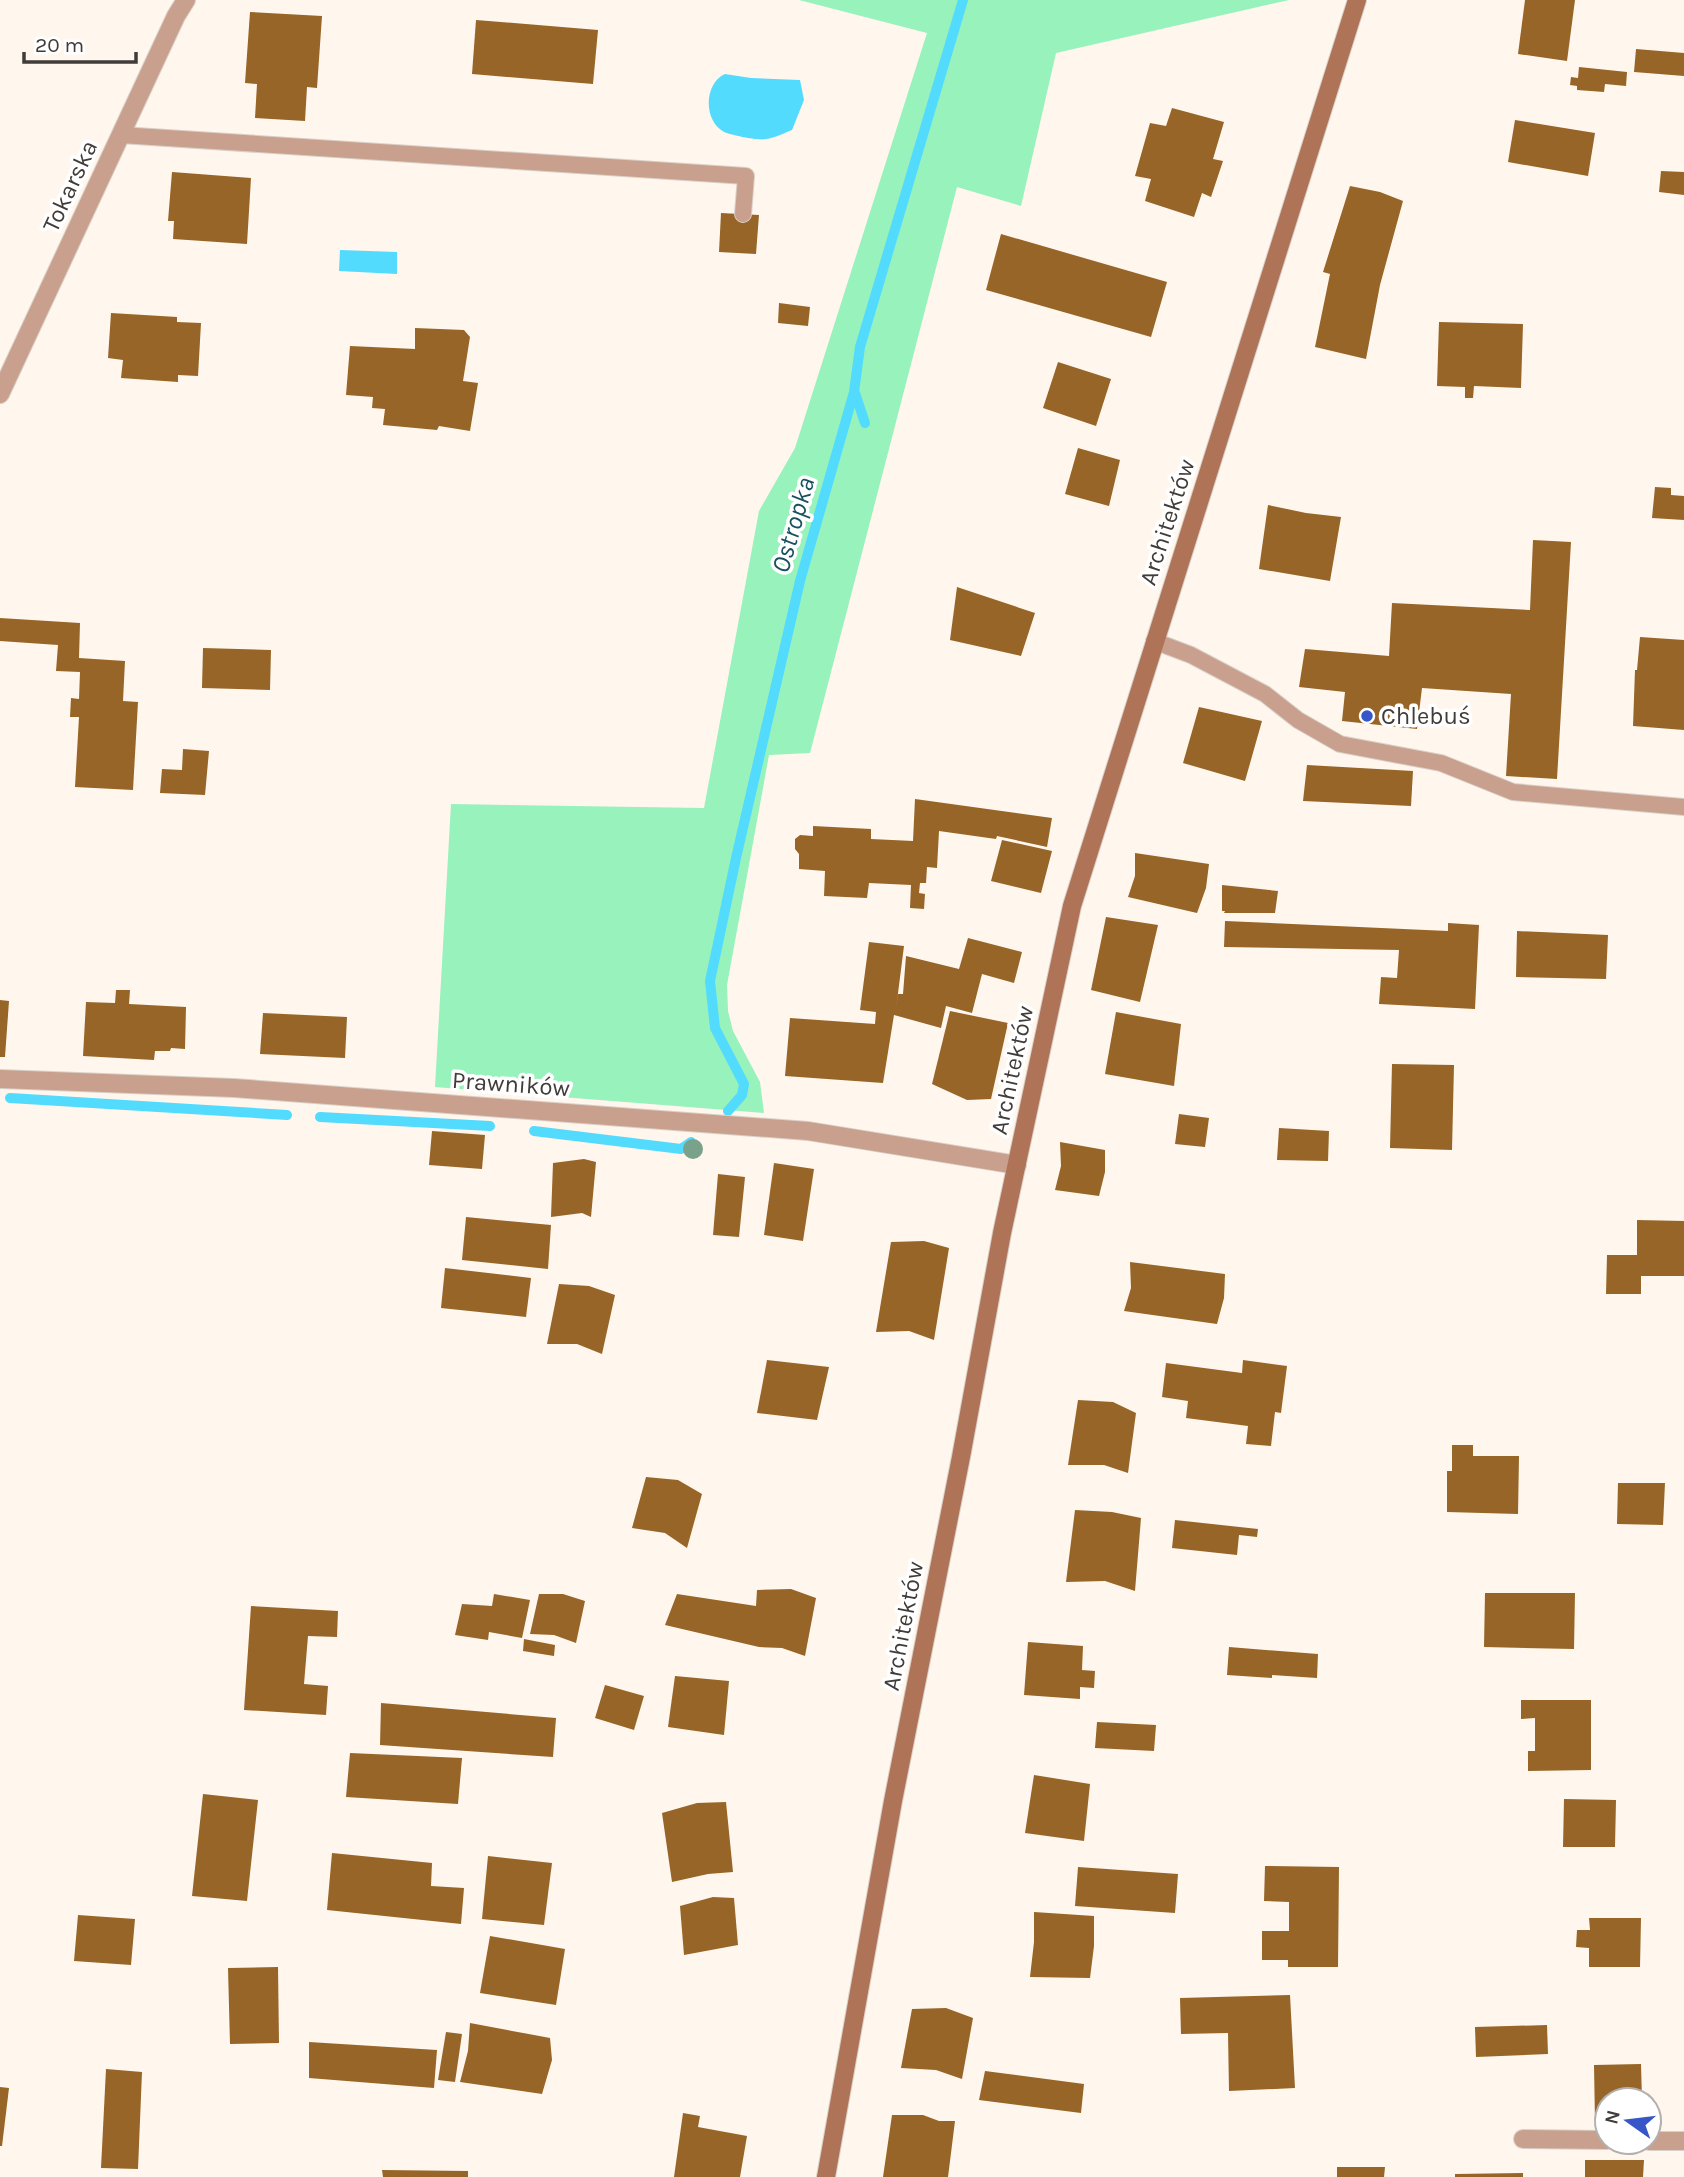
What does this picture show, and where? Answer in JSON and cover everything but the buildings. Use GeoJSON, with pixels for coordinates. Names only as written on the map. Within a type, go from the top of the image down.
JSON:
{"type":"FeatureCollection","features":[{"type":"Feature","properties":{"kind":"street","name":"Tokarska"},"geometry":{"type":"LineString","coordinates":[[0,394],[176,16],[186,0]]}},
{"type":"Feature","properties":{"kind":"street","name":"Architektów"},"geometry":{"type":"LineString","coordinates":[[826,2177],[893,1801],[1017,1165],[1072,906],[1357,0]]}},
{"type":"Feature","properties":{"kind":"street","name":"Prawników"},"geometry":{"type":"LineString","coordinates":[[0,1079],[234,1088],[808,1131],[1017,1165]]}},
{"type":"Feature","properties":{"kind":"street"},"geometry":{"type":"LineString","coordinates":[[1522,2139],[1593,2140]]}},
{"type":"Feature","properties":{"kind":"street"},"geometry":{"type":"LineString","coordinates":[[1663,2141],[1684,2141]]}},
{"type":"Feature","properties":{"kind":"lane"},"geometry":{"type":"LineString","coordinates":[[121,135],[746,176],[743,214]]}},
{"type":"Feature","properties":{"kind":"lane"},"geometry":{"type":"LineString","coordinates":[[1154,641],[1191,655],[1265,694],[1298,720],[1340,744],[1441,763],[1513,792],[1684,807]]}},
{"type":"Feature","properties":{"kind":"green space"},"geometry":{"type":"Polygon","coordinates":[[[799,0],[1289,0],[1056,53],[1021,206],[957,187],[810,753],[769,755],[727,985],[728,1011],[733,1031],[760,1082],[764,1113],[435,1087],[451,804],[704,808],[759,511],[795,448],[927,33],[799,0]]]}},
{"type":"Feature","properties":{"kind":"water"},"geometry":{"type":"Polygon","coordinates":[[[725,74],[800,80],[804,100],[792,130],[773,138],[762,139],[724,132],[717,127],[710,111],[710,93],[713,85],[725,74]]]}},
{"type":"Feature","properties":{"kind":"water"},"geometry":{"type":"Polygon","coordinates":[[[340,250],[397,252],[397,274],[339,271],[340,250]]]}},
{"type":"Feature","properties":{"kind":"waterway","name":"Ostropka"},"geometry":{"type":"LineString","coordinates":[[728,1111],[742,1095],[744,1084],[715,1028],[710,981],[736,858],[800,581],[854,392],[860,347],[963,0]]}},
{"type":"Feature","properties":{"kind":"waterway"},"geometry":{"type":"LineString","coordinates":[[855,393],[865,423]]}},
{"type":"Feature","properties":{"kind":"waterway"},"geometry":{"type":"LineString","coordinates":[[10,1098],[287,1115]]}},
{"type":"Feature","properties":{"kind":"waterway"},"geometry":{"type":"LineString","coordinates":[[320,1117],[490,1126]]}},
{"type":"Feature","properties":{"kind":"waterway"},"geometry":{"type":"LineString","coordinates":[[534,1131],[681,1149],[691,1142]]}},
{"type":"Feature","properties":{"kind":"place","name":"Chlebuś"},"geometry":{"type":"Point","coordinates":[1367,716]}}]}
